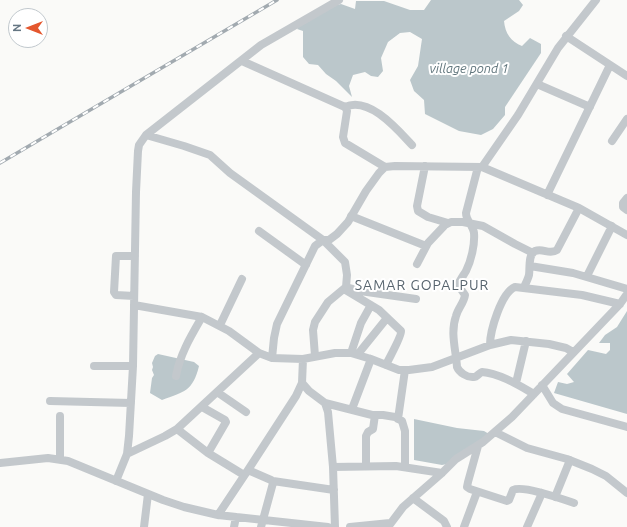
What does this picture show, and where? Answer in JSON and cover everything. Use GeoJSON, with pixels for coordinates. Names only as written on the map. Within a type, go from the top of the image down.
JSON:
{"type":"FeatureCollection","features":[{"type":"Feature","properties":{"kind":"street"},"geometry":{"type":"LineString","coordinates":[[116,481],[127,454],[131,403],[139,145],[146,136],[266,42],[339,0]]}},
{"type":"Feature","properties":{"kind":"street"},"geometry":{"type":"LineString","coordinates":[[534,394],[516,383],[485,372],[480,373],[475,377],[464,374],[458,370],[454,343],[454,324],[457,312],[465,295],[458,285],[469,265],[473,248],[474,233],[467,220],[466,213],[480,167],[537,84],[566,36],[596,0]]}},
{"type":"Feature","properties":{"kind":"street"},"geometry":{"type":"LineString","coordinates":[[566,36],[627,76]]}},
{"type":"Feature","properties":{"kind":"street"},"geometry":{"type":"LineString","coordinates":[[242,60],[345,107],[354,104],[370,109],[391,122],[412,145]]}},
{"type":"Feature","properties":{"kind":"street"},"geometry":{"type":"LineString","coordinates":[[547,195],[610,65]]}},
{"type":"Feature","properties":{"kind":"street"},"geometry":{"type":"LineString","coordinates":[[537,84],[590,107]]}},
{"type":"Feature","properties":{"kind":"street"},"geometry":{"type":"LineString","coordinates":[[345,107],[347,111],[343,137],[345,143],[385,167],[480,167],[579,208],[626,232]]}},
{"type":"Feature","properties":{"kind":"street"},"geometry":{"type":"LineString","coordinates":[[612,141],[627,119]]}},
{"type":"Feature","properties":{"kind":"street"},"geometry":{"type":"LineString","coordinates":[[146,136],[192,148],[210,155],[230,173],[323,240],[346,262],[347,275],[345,288],[328,302],[315,322],[313,330],[315,356]]}},
{"type":"Feature","properties":{"kind":"street"},"geometry":{"type":"LineString","coordinates":[[425,166],[417,206],[418,211],[428,217],[448,223],[463,222],[488,228],[533,253],[537,251],[553,252],[557,250],[579,208]]}},
{"type":"Feature","properties":{"kind":"street"},"geometry":{"type":"LineString","coordinates":[[272,358],[277,324],[315,246],[323,240],[329,240],[337,234],[351,216],[372,181],[385,167]]}},
{"type":"Feature","properties":{"kind":"street"},"geometry":{"type":"LineString","coordinates":[[627,198],[623,207],[627,210]]}},
{"type":"Feature","properties":{"kind":"street"},"geometry":{"type":"LineString","coordinates":[[351,216],[426,246]]}},
{"type":"Feature","properties":{"kind":"street"},"geometry":{"type":"LineString","coordinates":[[417,264],[426,246],[448,223]]}},
{"type":"Feature","properties":{"kind":"street"},"geometry":{"type":"LineString","coordinates":[[587,276],[612,226]]}},
{"type":"Feature","properties":{"kind":"street"},"geometry":{"type":"LineString","coordinates":[[259,231],[306,265]]}},
{"type":"Feature","properties":{"kind":"street"},"geometry":{"type":"LineString","coordinates":[[524,287],[533,253]]}},
{"type":"Feature","properties":{"kind":"street"},"geometry":{"type":"LineString","coordinates":[[134,296],[116,295],[114,292],[116,256],[135,256]]}},
{"type":"Feature","properties":{"kind":"street"},"geometry":{"type":"LineString","coordinates":[[530,266],[560,270],[587,276],[627,288]]}},
{"type":"Feature","properties":{"kind":"street"},"geometry":{"type":"LineString","coordinates":[[220,325],[242,279]]}},
{"type":"Feature","properties":{"kind":"street"},"geometry":{"type":"LineString","coordinates":[[490,345],[493,324],[507,294],[515,287],[582,295],[620,304]]}},
{"type":"Feature","properties":{"kind":"street"},"geometry":{"type":"LineString","coordinates":[[345,288],[416,299]]}},
{"type":"Feature","properties":{"kind":"street"},"geometry":{"type":"LineString","coordinates":[[345,288],[371,305],[400,329],[402,334],[386,365]]}},
{"type":"Feature","properties":{"kind":"street"},"geometry":{"type":"LineString","coordinates":[[350,527],[389,525],[397,514],[413,498],[456,459],[478,446],[512,418],[620,304],[627,294]]}},
{"type":"Feature","properties":{"kind":"street"},"geometry":{"type":"LineString","coordinates":[[134,305],[202,317],[220,325],[259,353],[272,358],[303,359],[335,353],[354,353],[399,370],[404,370],[425,369],[490,345],[511,340],[557,345],[573,352]]}},
{"type":"Feature","properties":{"kind":"street"},"geometry":{"type":"LineString","coordinates":[[354,353],[361,323],[371,305]]}},
{"type":"Feature","properties":{"kind":"street"},"geometry":{"type":"LineString","coordinates":[[176,376],[178,364],[183,351],[202,317]]}},
{"type":"Feature","properties":{"kind":"street"},"geometry":{"type":"LineString","coordinates":[[354,353],[387,318]]}},
{"type":"Feature","properties":{"kind":"street"},"geometry":{"type":"LineString","coordinates":[[516,383],[526,341]]}},
{"type":"Feature","properties":{"kind":"street"},"geometry":{"type":"LineString","coordinates":[[127,454],[177,429],[259,353]]}},
{"type":"Feature","properties":{"kind":"street"},"geometry":{"type":"LineString","coordinates":[[218,514],[296,396],[302,383],[303,359]]}},
{"type":"Feature","properties":{"kind":"street"},"geometry":{"type":"LineString","coordinates":[[352,409],[371,359]]}},
{"type":"Feature","properties":{"kind":"street"},"geometry":{"type":"LineString","coordinates":[[94,366],[133,366]]}},
{"type":"Feature","properties":{"kind":"street"},"geometry":{"type":"LineString","coordinates":[[398,419],[404,370]]}},
{"type":"Feature","properties":{"kind":"street"},"geometry":{"type":"LineString","coordinates":[[302,383],[309,391],[325,403],[375,415],[383,415],[402,421],[405,431],[405,467]]}},
{"type":"Feature","properties":{"kind":"street"},"geometry":{"type":"LineString","coordinates":[[542,385],[553,403],[562,409],[627,427]]}},
{"type":"Feature","properties":{"kind":"street"},"geometry":{"type":"LineString","coordinates":[[217,392],[246,412]]}},
{"type":"Feature","properties":{"kind":"street"},"geometry":{"type":"LineString","coordinates":[[50,401],[131,403]]}},
{"type":"Feature","properties":{"kind":"street"},"geometry":{"type":"LineString","coordinates":[[325,403],[328,412],[333,467],[335,527]]}},
{"type":"Feature","properties":{"kind":"street"},"geometry":{"type":"LineString","coordinates":[[202,406],[226,420],[208,453]]}},
{"type":"Feature","properties":{"kind":"street"},"geometry":{"type":"LineString","coordinates":[[366,466],[366,434],[374,427],[375,415]]}},
{"type":"Feature","properties":{"kind":"street"},"geometry":{"type":"LineString","coordinates":[[60,416],[60,459]]}},
{"type":"Feature","properties":{"kind":"street"},"geometry":{"type":"LineString","coordinates":[[177,429],[208,453],[246,473],[273,481],[334,490]]}},
{"type":"Feature","properties":{"kind":"street"},"geometry":{"type":"LineString","coordinates":[[495,432],[527,448],[570,460],[602,473],[627,492]]}},
{"type":"Feature","properties":{"kind":"street"},"geometry":{"type":"LineString","coordinates":[[478,446],[467,486],[470,489],[507,501],[515,488],[522,488],[555,496],[574,503]]}},
{"type":"Feature","properties":{"kind":"street"},"geometry":{"type":"LineString","coordinates":[[0,463],[35,459],[60,459],[184,507],[236,517],[262,524],[328,527]]}},
{"type":"Feature","properties":{"kind":"street"},"geometry":{"type":"LineString","coordinates":[[555,496],[570,460]]}},
{"type":"Feature","properties":{"kind":"street"},"geometry":{"type":"LineString","coordinates":[[333,467],[405,467],[442,473]]}},
{"type":"Feature","properties":{"kind":"street"},"geometry":{"type":"LineString","coordinates":[[262,524],[273,486],[273,481]]}},
{"type":"Feature","properties":{"kind":"street"},"geometry":{"type":"LineString","coordinates":[[466,526],[477,492]]}},
{"type":"Feature","properties":{"kind":"street"},"geometry":{"type":"LineString","coordinates":[[527,527],[542,493]]}},
{"type":"Feature","properties":{"kind":"street"},"geometry":{"type":"LineString","coordinates":[[144,527],[148,494]]}},
{"type":"Feature","properties":{"kind":"street"},"geometry":{"type":"LineString","coordinates":[[413,498],[444,521],[447,527]]}},
{"type":"Feature","properties":{"kind":"street"},"geometry":{"type":"LineString","coordinates":[[234,527],[236,517]]}},
{"type":"Feature","properties":{"kind":"water","name":"village pond 1"},"geometry":{"type":"Polygon","coordinates":[[[431,0],[519,0],[523,5],[519,11],[504,21],[507,33],[515,42],[522,46],[530,38],[541,44],[541,53],[505,107],[505,115],[493,129],[481,135],[459,131],[425,114],[424,100],[414,91],[410,80],[418,66],[422,39],[410,32],[400,33],[388,42],[381,58],[383,71],[378,77],[371,76],[365,72],[353,75],[349,86],[352,97],[318,65],[309,64],[303,57],[303,31],[297,29],[301,24],[333,6],[341,4],[355,9],[356,1],[384,1],[410,10],[424,10],[431,0]]]}},
{"type":"Feature","properties":{"kind":"water"},"geometry":{"type":"Polygon","coordinates":[[[627,311],[627,414],[554,393],[558,382],[567,384],[574,382],[567,374],[588,350],[606,354],[610,350],[610,343],[599,343],[605,335],[617,327],[627,311]]]}},
{"type":"Feature","properties":{"kind":"water"},"geometry":{"type":"Polygon","coordinates":[[[158,354],[194,362],[199,366],[194,381],[190,386],[176,395],[162,400],[150,393],[152,378],[154,375],[152,363],[155,356],[158,354]]]}},
{"type":"Feature","properties":{"kind":"water"},"geometry":{"type":"Polygon","coordinates":[[[414,419],[457,428],[484,431],[489,434],[447,464],[442,465],[414,460],[414,419]]]}},
{"type":"Feature","properties":{"kind":"railway"},"geometry":{"type":"LineString","coordinates":[[0,163],[277,0]]}},
{"type":"Feature","properties":{"kind":"district","name":"SAMAR GOPALPUR"},"geometry":{"type":"Point","coordinates":[422,285]}}]}
